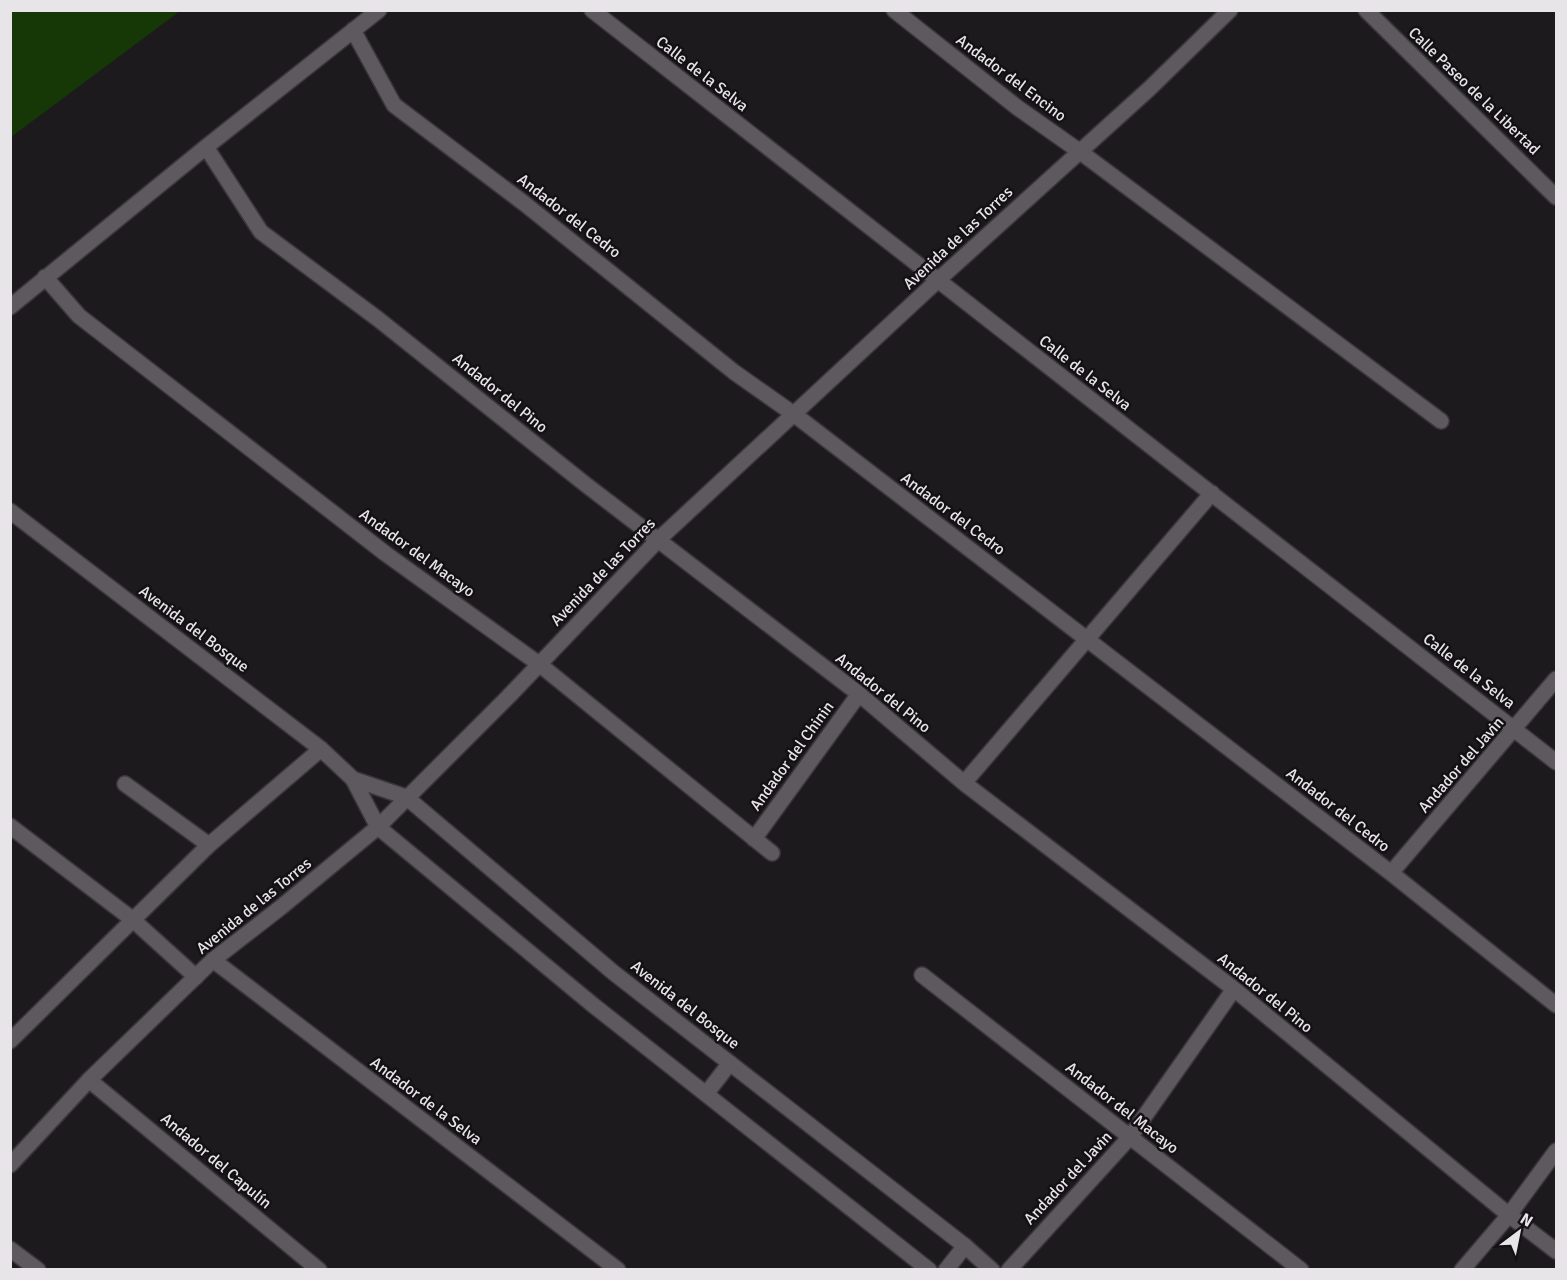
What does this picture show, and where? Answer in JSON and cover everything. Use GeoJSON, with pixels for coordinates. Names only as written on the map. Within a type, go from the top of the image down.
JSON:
{"type":"FeatureCollection","features":[{"type":"Feature","properties":{"kind":"street"},"geometry":{"type":"LineString","coordinates":[[10,307],[379,10]]}},
{"type":"Feature","properties":{"kind":"street","name":"Calle de la Selva"},"geometry":{"type":"LineString","coordinates":[[592,10],[1557,762]]}},
{"type":"Feature","properties":{"kind":"street","name":"Andador del Encino"},"geometry":{"type":"LineString","coordinates":[[894,10],[1018,108],[1441,421]]}},
{"type":"Feature","properties":{"kind":"street","name":"Avenida de las Torres"},"geometry":{"type":"LineString","coordinates":[[10,1165],[89,1080],[213,960],[378,827],[508,697],[659,539],[937,281],[1149,89],[1230,10]]}},
{"type":"Feature","properties":{"kind":"street","name":"Calle Paseo de la Libertad"},"geometry":{"type":"LineString","coordinates":[[1366,10],[1557,197]]}},
{"type":"Feature","properties":{"kind":"street","name":"Andador del Cedro"},"geometry":{"type":"LineString","coordinates":[[353,30],[394,105],[525,204],[734,372],[795,415],[1391,873],[1557,1005]]}},
{"type":"Feature","properties":{"kind":"street","name":"Andador del Pino"},"geometry":{"type":"LineString","coordinates":[[206,147],[261,232],[378,319],[585,484],[859,694],[964,783],[1234,989],[1509,1215],[1557,1251]]}},
{"type":"Feature","properties":{"kind":"street","name":"Andador del Macayo"},"geometry":{"type":"LineString","coordinates":[[45,277],[79,316],[386,554],[539,664],[772,853]]}},
{"type":"Feature","properties":{"kind":"street"},"geometry":{"type":"LineString","coordinates":[[964,783],[1212,493]]}},
{"type":"Feature","properties":{"kind":"street","name":"Avenida del Bosque"},"geometry":{"type":"LineString","coordinates":[[10,511],[321,749],[353,779],[378,827],[593,1005],[929,1269]]}},
{"type":"Feature","properties":{"kind":"street","name":"Andador del Javin"},"geometry":{"type":"LineString","coordinates":[[1391,873],[1557,679]]}},
{"type":"Feature","properties":{"kind":"street","name":"Andador del Chinin"},"geometry":{"type":"LineString","coordinates":[[754,839],[859,694]]}},
{"type":"Feature","properties":{"kind":"street"},"geometry":{"type":"LineString","coordinates":[[10,1041],[209,845],[321,749]]}},
{"type":"Feature","properties":{"kind":"street","name":"Avenida del Bosque"},"geometry":{"type":"LineString","coordinates":[[353,779],[406,797],[614,973],[992,1269]]}},
{"type":"Feature","properties":{"kind":"street"},"geometry":{"type":"LineString","coordinates":[[125,784],[209,845]]}},
{"type":"Feature","properties":{"kind":"street"},"geometry":{"type":"LineString","coordinates":[[10,826],[132,919],[196,977]]}},
{"type":"Feature","properties":{"kind":"street","name":"Andador de la Selva"},"geometry":{"type":"LineString","coordinates":[[213,960],[618,1269]]}},
{"type":"Feature","properties":{"kind":"street","name":"Andador del Macayo"},"geometry":{"type":"LineString","coordinates":[[922,975],[1301,1269]]}},
{"type":"Feature","properties":{"kind":"street","name":"Andador del Javin"},"geometry":{"type":"LineString","coordinates":[[1009,1269],[1130,1137],[1234,989]]}},
{"type":"Feature","properties":{"kind":"street"},"geometry":{"type":"LineString","coordinates":[[706,1094],[730,1063]]}},
{"type":"Feature","properties":{"kind":"street","name":"Andador del Capulín"},"geometry":{"type":"LineString","coordinates":[[89,1080],[319,1269]]}},
{"type":"Feature","properties":{"kind":"street"},"geometry":{"type":"LineString","coordinates":[[1462,1269],[1509,1215],[1557,1151]]}},
{"type":"Feature","properties":{"kind":"street"},"geometry":{"type":"LineString","coordinates":[[946,1269],[965,1246]]}},
{"type":"Feature","properties":{"kind":"street"},"geometry":{"type":"LineString","coordinates":[[10,1249],[38,1269]]}},
{"type":"Feature","properties":{"kind":"green space"},"geometry":{"type":"Polygon","coordinates":[[[11,10],[180,10],[180,11],[11,137],[11,10]]]}}]}
